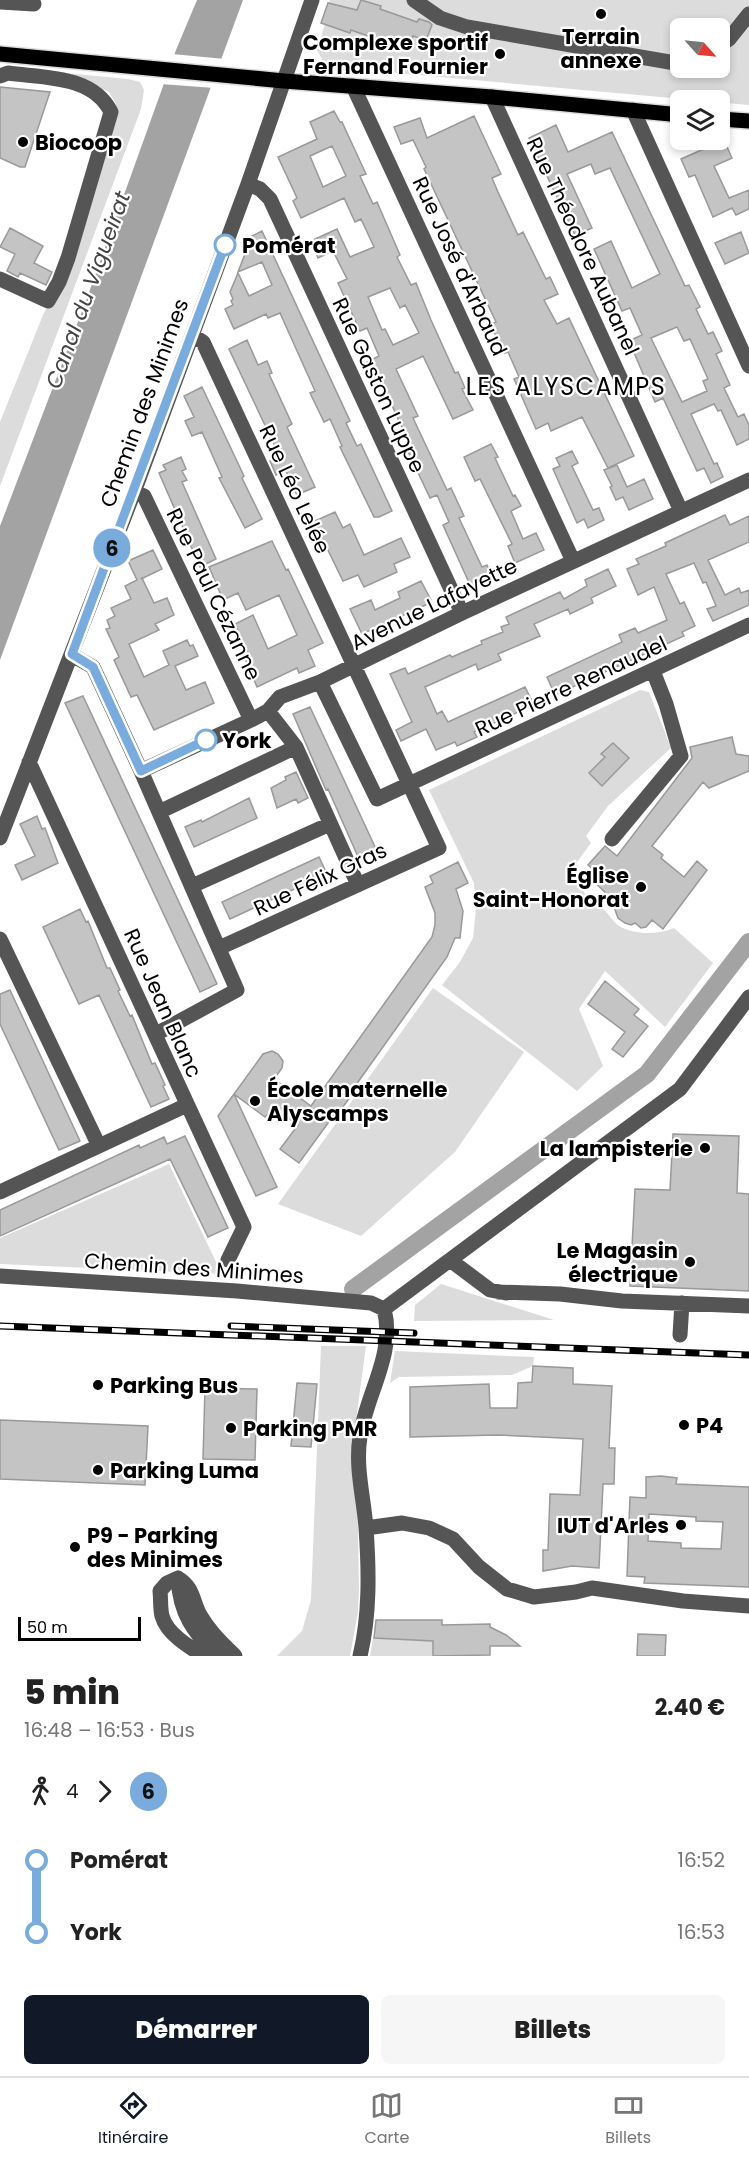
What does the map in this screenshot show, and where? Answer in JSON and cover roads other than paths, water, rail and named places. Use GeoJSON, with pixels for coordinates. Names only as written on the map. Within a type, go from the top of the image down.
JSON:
{"type":"FeatureCollection","features":[{"type":"Feature","properties":{"kind":"main road"},"geometry":{"type":"LineString","coordinates":[[0,54],[670,114]]}},
{"type":"Feature","properties":{"kind":"main road"},"geometry":{"type":"LineString","coordinates":[[730,120],[749,122]]}},
{"type":"Feature","properties":{"kind":"street","name":"Chemin des Minimes"},"geometry":{"type":"LineString","coordinates":[[0,838],[134,492],[248,184],[312,0]]}},
{"type":"Feature","properties":{"kind":"street"},"geometry":{"type":"LineString","coordinates":[[414,0],[440,18],[467,27],[670,62]]}},
{"type":"Feature","properties":{"kind":"street"},"geometry":{"type":"LineString","coordinates":[[0,2],[34,4]]}},
{"type":"Feature","properties":{"kind":"street"},"geometry":{"type":"LineString","coordinates":[[730,38],[749,14]]}},
{"type":"Feature","properties":{"kind":"street"},"geometry":{"type":"LineString","coordinates":[[0,76],[8,74],[84,85],[99,94],[111,112],[68,258],[59,282],[48,301],[0,279]]}},
{"type":"Feature","properties":{"kind":"street","name":"Rue José d'Arbaud"},"geometry":{"type":"LineString","coordinates":[[353,86],[573,561]]}},
{"type":"Feature","properties":{"kind":"street","name":"Rue Théodore Aubanel"},"geometry":{"type":"LineString","coordinates":[[492,97],[681,512]]}},
{"type":"Feature","properties":{"kind":"street"},"geometry":{"type":"LineString","coordinates":[[633,110],[749,366]]}},
{"type":"Feature","properties":{"kind":"street","name":"Rue Gaston Luppe"},"geometry":{"type":"LineString","coordinates":[[248,184],[260,189],[270,199],[462,613]]}},
{"type":"Feature","properties":{"kind":"street","name":"Rue Léo Lelée"},"geometry":{"type":"LineString","coordinates":[[192,335],[203,342],[439,848]]}},
{"type":"Feature","properties":{"kind":"street","name":"Avenue Lafayette"},"geometry":{"type":"LineString","coordinates":[[141,771],[251,720],[268,711],[280,698],[320,682],[462,613],[749,480]]}},
{"type":"Feature","properties":{"kind":"street","name":"Rue Paul Cézanne"},"geometry":{"type":"LineString","coordinates":[[134,492],[144,496],[251,720]]}},
{"type":"Feature","properties":{"kind":"street","name":"Rue Pierre Renaudel"},"geometry":{"type":"LineString","coordinates":[[320,682],[377,799],[749,626]]}},
{"type":"Feature","properties":{"kind":"street"},"geometry":{"type":"LineString","coordinates":[[72,654],[93,667],[237,990],[156,1034]]}},
{"type":"Feature","properties":{"kind":"street"},"geometry":{"type":"LineString","coordinates":[[612,839],[681,756],[666,704],[653,670]]}},
{"type":"Feature","properties":{"kind":"street"},"geometry":{"type":"LineString","coordinates":[[268,711],[296,747],[358,885]]}},
{"type":"Feature","properties":{"kind":"street"},"geometry":{"type":"LineString","coordinates":[[159,812],[296,747]]}},
{"type":"Feature","properties":{"kind":"street","name":"Rue Jean Blanc"},"geometry":{"type":"LineString","coordinates":[[29,762],[156,1034],[186,1106],[244,1227],[228,1260]]}},
{"type":"Feature","properties":{"kind":"street"},"geometry":{"type":"LineString","coordinates":[[192,886],[330,824]]}},
{"type":"Feature","properties":{"kind":"street","name":"Rue Félix Gras"},"geometry":{"type":"LineString","coordinates":[[219,948],[439,848]]}},
{"type":"Feature","properties":{"kind":"street"},"geometry":{"type":"LineString","coordinates":[[0,939],[99,1146]]}},
{"type":"Feature","properties":{"kind":"street"},"geometry":{"type":"LineString","coordinates":[[360,1656],[367,1614],[366,1528],[359,1440],[363,1417],[375,1389],[384,1356],[387,1318],[378,1306],[450,1260],[680,1089],[749,997]]}},
{"type":"Feature","properties":{"kind":"street"},"geometry":{"type":"LineString","coordinates":[[2,1187],[186,1106]]}},
{"type":"Feature","properties":{"kind":"street"},"geometry":{"type":"LineString","coordinates":[[450,1260],[490,1290],[560,1305],[620,1300],[749,1306]]}},
{"type":"Feature","properties":{"kind":"street","name":"Chemin des Minimes"},"geometry":{"type":"LineString","coordinates":[[0,1276],[237,1291],[378,1306]]}},
{"type":"Feature","properties":{"kind":"street"},"geometry":{"type":"LineString","coordinates":[[680,1335],[682,1303]]}},
{"type":"Feature","properties":{"kind":"street"},"geometry":{"type":"LineString","coordinates":[[366,1528],[402,1523],[429,1528],[453,1539],[479,1567],[507,1589],[534,1597],[592,1588],[683,1601],[749,1606]]}},
{"type":"Feature","properties":{"kind":"street"},"geometry":{"type":"LineString","coordinates":[[178,1578],[167,1583],[160,1591],[162,1615],[166,1624],[184,1644],[204,1656]]}},
{"type":"Feature","properties":{"kind":"street"},"geometry":{"type":"LineString","coordinates":[[178,1578],[179,1598],[189,1623],[218,1656]]}},
{"type":"Feature","properties":{"kind":"street"},"geometry":{"type":"LineString","coordinates":[[178,1578],[192,1589],[199,1613],[214,1636],[235,1656]]}},
{"type":"Feature","properties":{"kind":"waterway"},"geometry":{"type":"LineString","coordinates":[[353,1289],[647,1074],[749,942]]}},
{"type":"Feature","properties":{"kind":"railway"},"geometry":{"type":"LineString","coordinates":[[0,1326],[749,1355]]}},
{"type":"Feature","properties":{"kind":"railway"},"geometry":{"type":"LineString","coordinates":[[231,1326],[414,1333]]}},
{"type":"Feature","properties":{"kind":"place","name":"Terrain annexe"},"geometry":{"type":"Point","coordinates":[601,14]}},
{"type":"Feature","properties":{"kind":"place","name":"Complexe sportif Fernand Fournier"},"geometry":{"type":"Point","coordinates":[500,54]}},
{"type":"Feature","properties":{"kind":"place","name":"Biocoop"},"geometry":{"type":"Point","coordinates":[23,142]}},
{"type":"Feature","properties":{"kind":"place","name":"Pomérat"},"geometry":{"type":"Point","coordinates":[225,245]}},
{"type":"Feature","properties":{"kind":"place","name":"York"},"geometry":{"type":"Point","coordinates":[206,740]}},
{"type":"Feature","properties":{"kind":"place","name":"Église Saint-Honorat"},"geometry":{"type":"Point","coordinates":[641,887]}},
{"type":"Feature","properties":{"kind":"place","name":"École maternelle Alyscamps"},"geometry":{"type":"Point","coordinates":[255,1101]}},
{"type":"Feature","properties":{"kind":"place","name":"La lampisterie"},"geometry":{"type":"Point","coordinates":[705,1148]}},
{"type":"Feature","properties":{"kind":"place","name":"Le Magasin électrique"},"geometry":{"type":"Point","coordinates":[690,1262]}},
{"type":"Feature","properties":{"kind":"place","name":"Parking Bus"},"geometry":{"type":"Point","coordinates":[98,1385]}},
{"type":"Feature","properties":{"kind":"place","name":"P4"},"geometry":{"type":"Point","coordinates":[684,1425]}},
{"type":"Feature","properties":{"kind":"place","name":"Parking PMR"},"geometry":{"type":"Point","coordinates":[231,1428]}},
{"type":"Feature","properties":{"kind":"place","name":"Parking Luma"},"geometry":{"type":"Point","coordinates":[98,1470]}},
{"type":"Feature","properties":{"kind":"place","name":"IUT d'Arles"},"geometry":{"type":"Point","coordinates":[681,1525]}},
{"type":"Feature","properties":{"kind":"place","name":"P9 - Parking des Minimes"},"geometry":{"type":"Point","coordinates":[75,1547]}},
{"type":"Feature","properties":{"kind":"district","name":"LES ALYSCAMPS"},"geometry":{"type":"Point","coordinates":[566,386]}},
{"type":"Feature","properties":{"kind":"water label","name":"Canal du Vigueirat"},"geometry":{"type":"Point","coordinates":[88,290]}}]}
